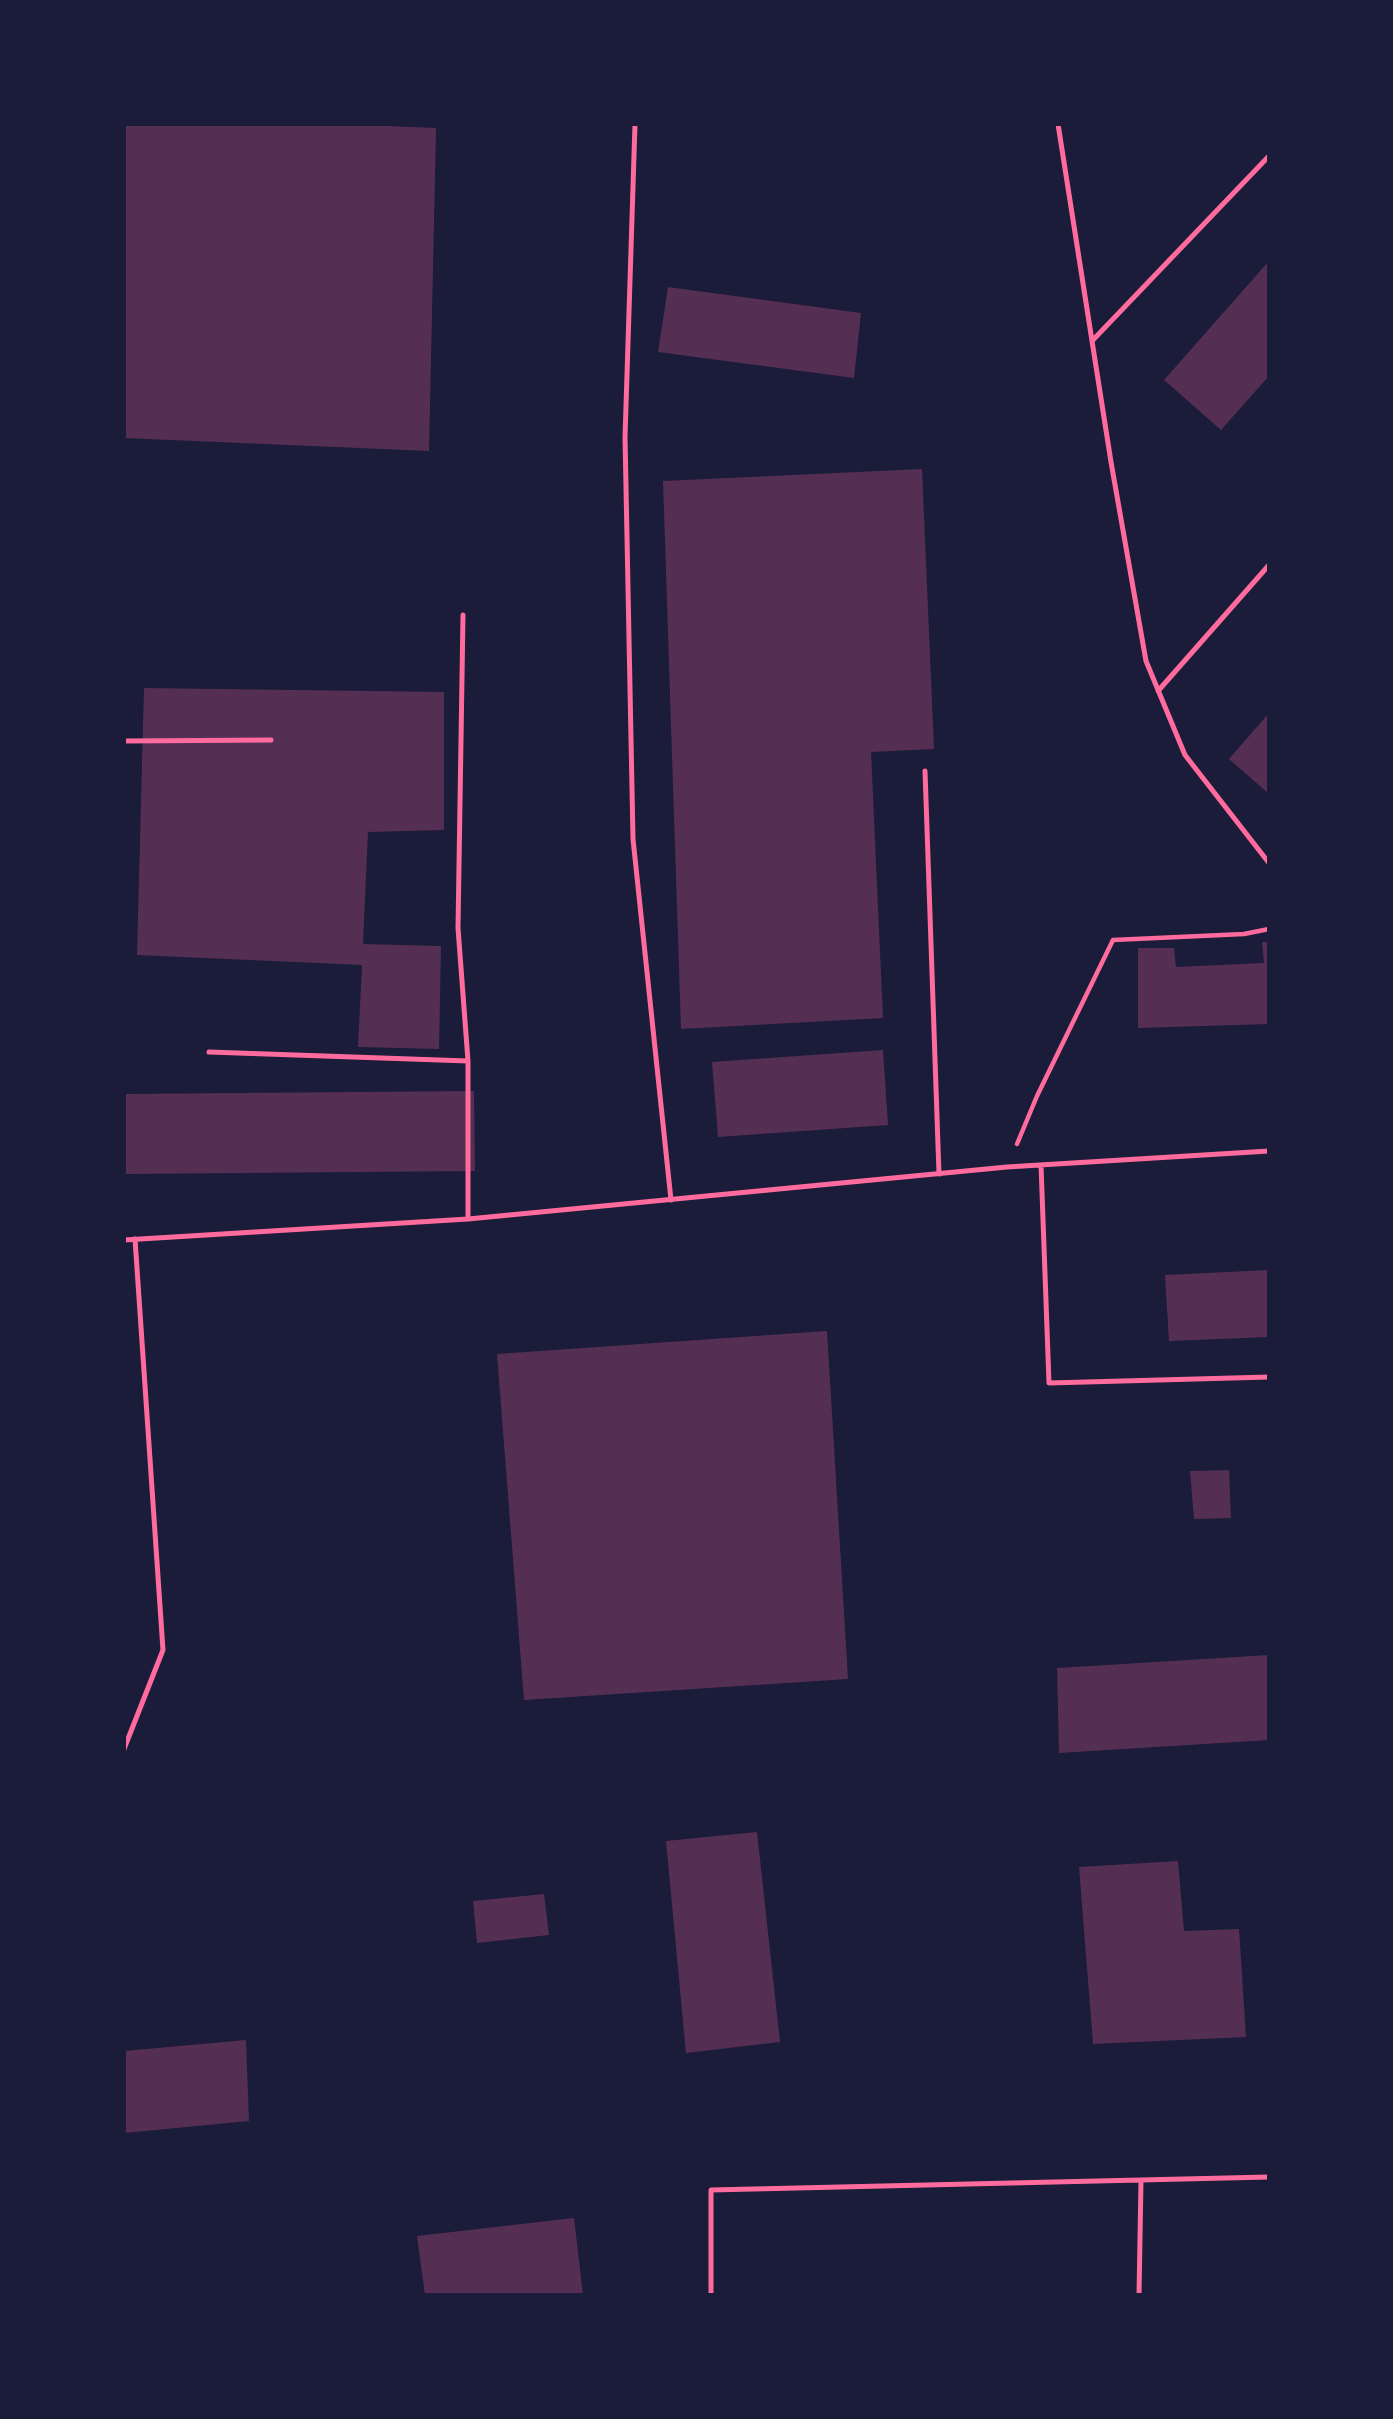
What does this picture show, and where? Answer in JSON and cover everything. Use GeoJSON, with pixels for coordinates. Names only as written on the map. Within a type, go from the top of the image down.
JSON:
{"type":"FeatureCollection","features":[{"type":"Feature","properties":{"kind":"lane"},"geometry":{"type":"LineString","coordinates":[[635,124],[625,437],[633,839],[671,1200]]}},
{"type":"Feature","properties":{"kind":"lane"},"geometry":{"type":"LineString","coordinates":[[1058,124],[1146,661],[1185,755],[1269,863]]}},
{"type":"Feature","properties":{"kind":"lane"},"geometry":{"type":"LineString","coordinates":[[1092,341],[1269,156]]}},
{"type":"Feature","properties":{"kind":"lane"},"geometry":{"type":"LineString","coordinates":[[1158,691],[1269,565]]}},
{"type":"Feature","properties":{"kind":"lane"},"geometry":{"type":"LineString","coordinates":[[463,615],[458,928],[468,1061],[468,1219]]}},
{"type":"Feature","properties":{"kind":"lane"},"geometry":{"type":"LineString","coordinates":[[124,741],[271,740]]}},
{"type":"Feature","properties":{"kind":"lane"},"geometry":{"type":"LineString","coordinates":[[925,771],[939,1174]]}},
{"type":"Feature","properties":{"kind":"lane"},"geometry":{"type":"LineString","coordinates":[[209,1052],[468,1061]]}},
{"type":"Feature","properties":{"kind":"lane"},"geometry":{"type":"LineString","coordinates":[[124,1240],[468,1219],[1007,1167],[1269,1151]]}},
{"type":"Feature","properties":{"kind":"lane"},"geometry":{"type":"LineString","coordinates":[[1041,1165],[1049,1383],[1269,1377]]}},
{"type":"Feature","properties":{"kind":"lane"},"geometry":{"type":"LineString","coordinates":[[124,1749],[163,1650],[135,1239]]}},
{"type":"Feature","properties":{"kind":"lane"},"geometry":{"type":"LineString","coordinates":[[711,2295],[711,2190],[1269,2177]]}},
{"type":"Feature","properties":{"kind":"lane"},"geometry":{"type":"LineString","coordinates":[[1139,2295],[1141,2181]]}},
{"type":"Feature","properties":{"kind":"path"},"geometry":{"type":"LineString","coordinates":[[1007,1167],[1037,1096],[1113,940],[1244,934],[1269,929]]}},
{"type":"Feature","properties":{"kind":"building"},"geometry":{"type":"Polygon","coordinates":[[[124,124],[338,124],[436,128],[429,451],[124,438],[124,124]]]}},
{"type":"Feature","properties":{"kind":"building"},"geometry":{"type":"Polygon","coordinates":[[[1269,261],[1269,376],[1221,430],[1164,380],[1269,261]]]}},
{"type":"Feature","properties":{"kind":"building"},"geometry":{"type":"Polygon","coordinates":[[[668,287],[861,313],[854,378],[658,352],[668,287]]]}},
{"type":"Feature","properties":{"kind":"building"},"geometry":{"type":"Polygon","coordinates":[[[922,469],[934,749],[871,752],[883,1018],[681,1029],[663,481],[922,469]]]}},
{"type":"Feature","properties":{"kind":"building"},"geometry":{"type":"Polygon","coordinates":[[[144,688],[444,692],[444,830],[368,832],[363,944],[441,946],[439,1049],[358,1047],[362,965],[137,955],[144,688]]]}},
{"type":"Feature","properties":{"kind":"building"},"geometry":{"type":"Polygon","coordinates":[[[1269,713],[1269,794],[1229,759],[1269,713]]]}},
{"type":"Feature","properties":{"kind":"building"},"geometry":{"type":"Polygon","coordinates":[[[1262,942],[1269,942],[1269,1024],[1138,1028],[1138,948],[1174,948],[1176,967],[1264,963],[1262,942]]]}},
{"type":"Feature","properties":{"kind":"building"},"geometry":{"type":"Polygon","coordinates":[[[883,1050],[888,1125],[718,1137],[712,1062],[883,1050]]]}},
{"type":"Feature","properties":{"kind":"building"},"geometry":{"type":"Polygon","coordinates":[[[474,1091],[475,1171],[124,1174],[124,1094],[474,1091]]]}},
{"type":"Feature","properties":{"kind":"building"},"geometry":{"type":"Polygon","coordinates":[[[1269,1270],[1269,1337],[1169,1341],[1165,1275],[1269,1270]]]}},
{"type":"Feature","properties":{"kind":"building"},"geometry":{"type":"Polygon","coordinates":[[[827,1331],[848,1679],[524,1700],[497,1354],[827,1331]]]}},
{"type":"Feature","properties":{"kind":"building"},"geometry":{"type":"Polygon","coordinates":[[[1229,1470],[1231,1518],[1194,1519],[1190,1471],[1229,1470]]]}},
{"type":"Feature","properties":{"kind":"building"},"geometry":{"type":"Polygon","coordinates":[[[1269,1655],[1269,1740],[1059,1753],[1057,1668],[1269,1655]]]}},
{"type":"Feature","properties":{"kind":"building"},"geometry":{"type":"Polygon","coordinates":[[[757,1832],[780,2042],[686,2053],[666,1841],[757,1832]]]}},
{"type":"Feature","properties":{"kind":"building"},"geometry":{"type":"Polygon","coordinates":[[[1178,1861],[1184,1931],[1239,1929],[1246,2037],[1093,2044],[1079,1867],[1178,1861]]]}},
{"type":"Feature","properties":{"kind":"building"},"geometry":{"type":"Polygon","coordinates":[[[544,1894],[549,1935],[477,1943],[473,1901],[544,1894]]]}},
{"type":"Feature","properties":{"kind":"building"},"geometry":{"type":"Polygon","coordinates":[[[246,2040],[249,2121],[124,2133],[124,2051],[246,2040]]]}},
{"type":"Feature","properties":{"kind":"building"},"geometry":{"type":"Polygon","coordinates":[[[574,2218],[583,2295],[425,2295],[417,2236],[574,2218]]]}}]}
